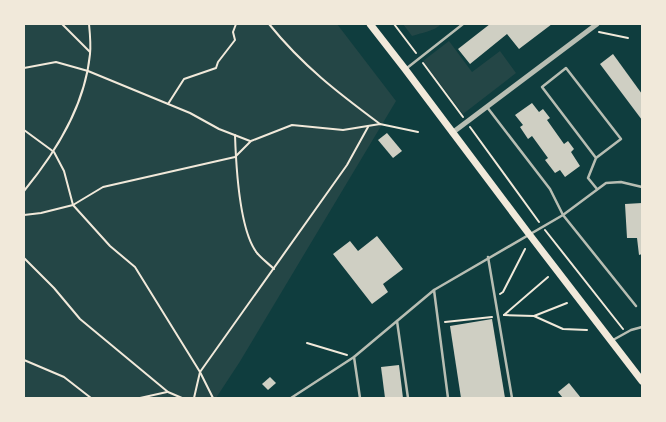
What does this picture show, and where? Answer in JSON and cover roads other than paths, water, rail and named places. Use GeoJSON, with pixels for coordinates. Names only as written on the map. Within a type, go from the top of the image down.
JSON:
{"type":"FeatureCollection","features":[{"type":"Feature","properties":{"kind":"main road"},"geometry":{"type":"LineString","coordinates":[[370,24],[642,381]]}},
{"type":"Feature","properties":{"kind":"street"},"geometry":{"type":"LineString","coordinates":[[452,133],[597,24]]}},
{"type":"Feature","properties":{"kind":"lane"},"geometry":{"type":"LineString","coordinates":[[405,69],[463,24]]}},
{"type":"Feature","properties":{"kind":"lane"},"geometry":{"type":"LineString","coordinates":[[596,158],[542,87],[566,68],[621,139],[596,158],[588,178],[597,189]]}},
{"type":"Feature","properties":{"kind":"lane"},"geometry":{"type":"LineString","coordinates":[[486,107],[550,189],[563,215],[636,306]]}},
{"type":"Feature","properties":{"kind":"lane"},"geometry":{"type":"LineString","coordinates":[[293,398],[354,357],[434,290],[563,215],[606,183],[621,182],[642,187]]}},
{"type":"Feature","properties":{"kind":"lane"},"geometry":{"type":"LineString","coordinates":[[488,257],[512,398]]}},
{"type":"Feature","properties":{"kind":"lane"},"geometry":{"type":"LineString","coordinates":[[434,290],[448,398]]}},
{"type":"Feature","properties":{"kind":"lane"},"geometry":{"type":"LineString","coordinates":[[397,321],[408,398]]}},
{"type":"Feature","properties":{"kind":"lane"},"geometry":{"type":"LineString","coordinates":[[612,341],[626,332],[642,327]]}},
{"type":"Feature","properties":{"kind":"lane"},"geometry":{"type":"LineString","coordinates":[[354,357],[360,398]]}}]}
